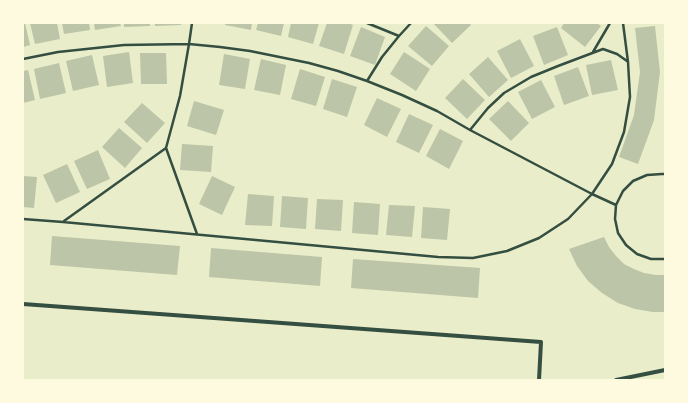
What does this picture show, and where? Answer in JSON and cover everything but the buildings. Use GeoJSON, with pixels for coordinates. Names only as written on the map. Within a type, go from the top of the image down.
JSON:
{"type":"FeatureCollection","features":[{"type":"Feature","properties":{"kind":"street"},"geometry":{"type":"LineString","coordinates":[[23,304],[541,342],[539,380]]}},
{"type":"Feature","properties":{"kind":"street"},"geometry":{"type":"LineString","coordinates":[[616,380],[665,370]]}},
{"type":"Feature","properties":{"kind":"lane"},"geometry":{"type":"LineString","coordinates":[[192,23],[180,96],[166,148],[197,235]]}},
{"type":"Feature","properties":{"kind":"lane"},"geometry":{"type":"LineString","coordinates":[[367,23],[399,36]]}},
{"type":"Feature","properties":{"kind":"lane"},"geometry":{"type":"LineString","coordinates":[[367,81],[382,57],[411,23]]}},
{"type":"Feature","properties":{"kind":"lane"},"geometry":{"type":"LineString","coordinates":[[593,53],[610,23]]}},
{"type":"Feature","properties":{"kind":"lane"},"geometry":{"type":"LineString","coordinates":[[23,219],[438,257],[473,258],[507,251],[539,238],[568,219],[592,194],[612,164],[624,132],[630,97],[628,62],[623,23]]}},
{"type":"Feature","properties":{"kind":"lane"},"geometry":{"type":"LineString","coordinates":[[23,59],[58,52],[124,45],[189,44],[279,56],[316,65],[367,81],[402,95],[616,205]]}},
{"type":"Feature","properties":{"kind":"lane"},"geometry":{"type":"LineString","coordinates":[[470,130],[488,108],[504,94],[531,77],[603,49],[617,54],[628,62]]}},
{"type":"Feature","properties":{"kind":"lane"},"geometry":{"type":"LineString","coordinates":[[63,222],[166,148]]}},
{"type":"Feature","properties":{"kind":"lane"},"geometry":{"type":"LineString","coordinates":[[665,174],[647,175],[633,181],[623,191],[616,205],[615,219],[618,233],[626,246],[638,254],[651,259],[665,259]]}}]}
